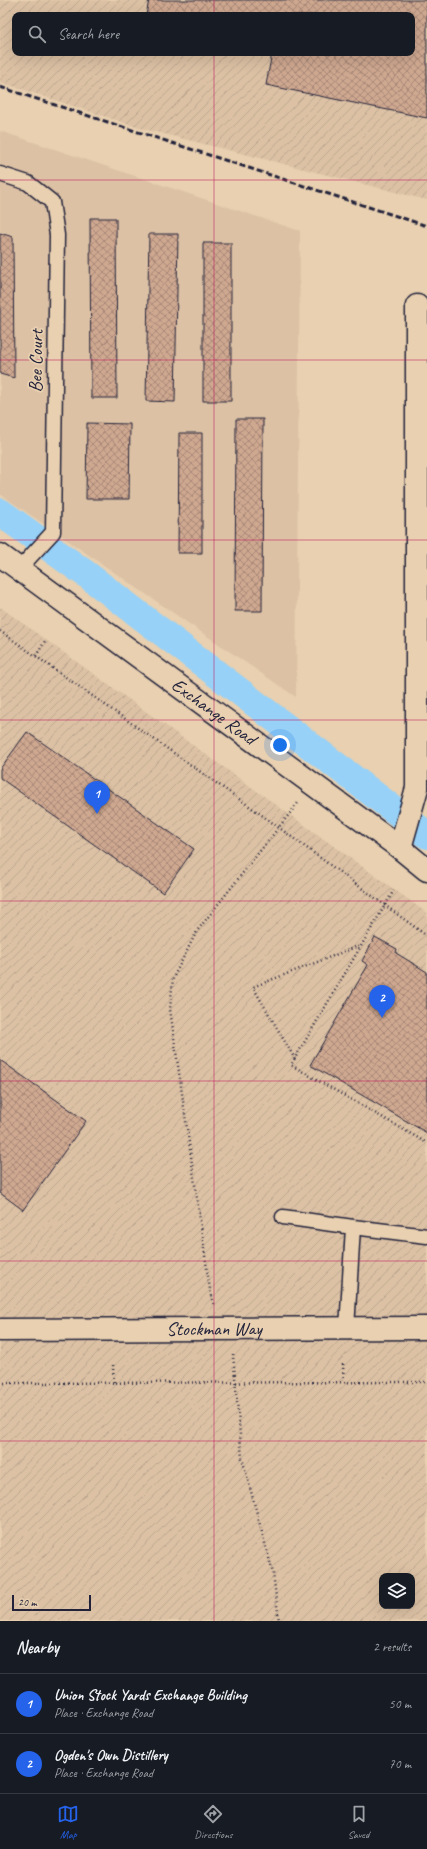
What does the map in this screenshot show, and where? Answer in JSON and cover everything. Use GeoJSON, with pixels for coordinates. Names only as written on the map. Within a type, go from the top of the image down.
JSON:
{"type":"FeatureCollection","features":[{"type":"Feature","properties":{"kind":"street"},"geometry":{"type":"LineString","coordinates":[[400,848],[417,788],[417,306]]}},
{"type":"Feature","properties":{"kind":"street","name":"Exchange Road"},"geometry":{"type":"LineString","coordinates":[[0,555],[20,568],[400,848],[427,870]]}},
{"type":"Feature","properties":{"kind":"street","name":"Stockman Way"},"geometry":{"type":"LineString","coordinates":[[0,1330],[427,1328]]}},
{"type":"Feature","properties":{"kind":"lane","name":"Bee Court"},"geometry":{"type":"LineString","coordinates":[[0,174],[28,183],[52,202],[56,228],[52,532],[20,568]]}},
{"type":"Feature","properties":{"kind":"lane"},"geometry":{"type":"LineString","coordinates":[[283,1217],[427,1236]]}},
{"type":"Feature","properties":{"kind":"lane"},"geometry":{"type":"LineString","coordinates":[[347,1329],[353,1227]]}},
{"type":"Feature","properties":{"kind":"path"},"geometry":{"type":"LineString","coordinates":[[0,631],[278,828],[427,936]]}},
{"type":"Feature","properties":{"kind":"path"},"geometry":{"type":"LineString","coordinates":[[36,656],[45,641]]}},
{"type":"Feature","properties":{"kind":"path"},"geometry":{"type":"LineString","coordinates":[[211,1296],[170,1008],[173,978],[197,931],[278,828],[314,785]]}},
{"type":"Feature","properties":{"kind":"path"},"geometry":{"type":"LineString","coordinates":[[394,890],[291,1064],[427,1143]]}},
{"type":"Feature","properties":{"kind":"path"},"geometry":{"type":"LineString","coordinates":[[295,1059],[253,987],[362,945]]}},
{"type":"Feature","properties":{"kind":"path"},"geometry":{"type":"LineString","coordinates":[[234,1358],[242,1458],[273,1573],[279,1621]]}},
{"type":"Feature","properties":{"kind":"path"},"geometry":{"type":"LineString","coordinates":[[113,1364],[114,1382]]}},
{"type":"Feature","properties":{"kind":"path"},"geometry":{"type":"LineString","coordinates":[[343,1364],[344,1382]]}},
{"type":"Feature","properties":{"kind":"path"},"geometry":{"type":"LineString","coordinates":[[0,1383],[427,1382]]}},
{"type":"Feature","properties":{"kind":"shaded area"},"geometry":{"type":"Polygon","coordinates":[[[0,0],[427,0],[427,200],[140,128],[0,82],[0,0]]]}},
{"type":"Feature","properties":{"kind":"shaded area"},"geometry":{"type":"Polygon","coordinates":[[[0,131],[300,231],[296,697],[0,494],[0,131]]]}},
{"type":"Feature","properties":{"kind":"shaded area"},"geometry":{"type":"Polygon","coordinates":[[[0,607],[427,913],[427,1621],[0,1621],[0,607]]]}},
{"type":"Feature","properties":{"kind":"building"},"geometry":{"type":"Polygon","coordinates":[[[149,0],[427,0],[427,118],[266,85],[271,56],[415,56],[415,12],[147,12],[149,0]]]}},
{"type":"Feature","properties":{"kind":"building"},"geometry":{"type":"Polygon","coordinates":[[[90,218],[116,218],[117,398],[91,398],[90,218]]]}},
{"type":"Feature","properties":{"kind":"building"},"geometry":{"type":"Polygon","coordinates":[[[0,233],[13,237],[14,378],[0,374],[0,233]]]}},
{"type":"Feature","properties":{"kind":"building"},"geometry":{"type":"Polygon","coordinates":[[[149,234],[178,234],[175,402],[146,401],[149,234]]]}},
{"type":"Feature","properties":{"kind":"building"},"geometry":{"type":"Polygon","coordinates":[[[203,243],[231,243],[231,401],[203,401],[203,243]]]}},
{"type":"Feature","properties":{"kind":"building"},"geometry":{"type":"Polygon","coordinates":[[[236,419],[263,419],[262,611],[235,611],[236,419]]]}},
{"type":"Feature","properties":{"kind":"building"},"geometry":{"type":"Polygon","coordinates":[[[87,423],[130,424],[129,499],[86,499],[87,423]]]}},
{"type":"Feature","properties":{"kind":"building"},"geometry":{"type":"Polygon","coordinates":[[[179,433],[202,433],[202,553],[178,553],[179,433]]]}},
{"type":"Feature","properties":{"kind":"building"},"geometry":{"type":"Polygon","coordinates":[[[27,732],[194,849],[163,893],[0,778],[0,769],[27,732]]]}},
{"type":"Feature","properties":{"kind":"building"},"geometry":{"type":"Polygon","coordinates":[[[375,937],[397,949],[396,953],[427,972],[427,1133],[310,1065],[368,965],[362,961],[375,937]]]}},
{"type":"Feature","properties":{"kind":"building"},"geometry":{"type":"Polygon","coordinates":[[[0,1060],[86,1121],[23,1210],[0,1193],[0,1060]]]}},
{"type":"Feature","properties":{"kind":"waterway"},"geometry":{"type":"LineString","coordinates":[[0,512],[86,574],[427,835]]}},
{"type":"Feature","properties":{"kind":"railway"},"geometry":{"type":"LineString","coordinates":[[0,87],[427,226]]}},
{"type":"Feature","properties":{"kind":"place","name":"Union Stock Yards Exchange Building"},"geometry":{"type":"Point","coordinates":[97,814]}},
{"type":"Feature","properties":{"kind":"place","name":"Ogden's Own Distillery"},"geometry":{"type":"Point","coordinates":[382,1018]}}]}
